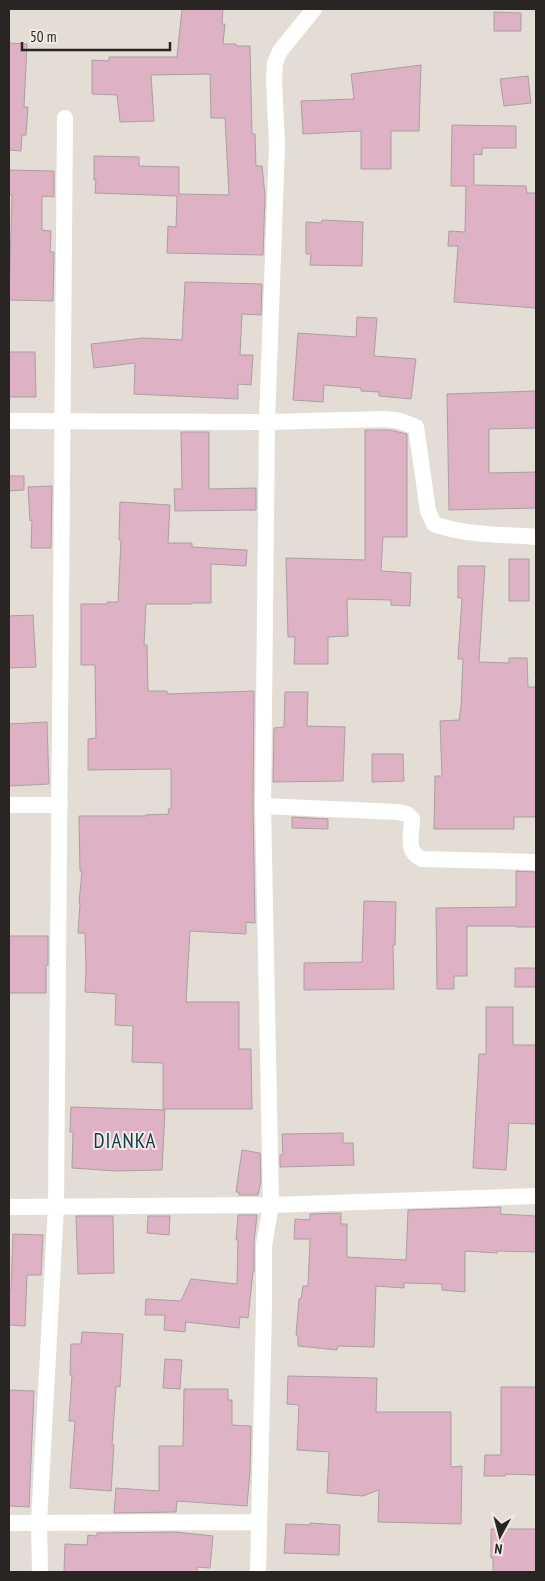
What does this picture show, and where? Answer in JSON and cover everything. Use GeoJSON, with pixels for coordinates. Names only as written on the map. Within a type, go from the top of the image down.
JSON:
{"type":"FeatureCollection","features":[{"type":"Feature","properties":{"kind":"street"},"geometry":{"type":"LineString","coordinates":[[258,1572],[264,1245],[270,1205],[263,806],[267,422],[277,145],[274,81],[275,63],[280,51],[314,9]]}},
{"type":"Feature","properties":{"kind":"street"},"geometry":{"type":"LineString","coordinates":[[40,1572],[39,1522],[56,1206],[65,118]]}},
{"type":"Feature","properties":{"kind":"street"},"geometry":{"type":"LineString","coordinates":[[9,420],[267,422],[386,419],[400,421],[416,427],[428,511],[434,524],[466,532],[536,537]]}},
{"type":"Feature","properties":{"kind":"street"},"geometry":{"type":"LineString","coordinates":[[9,805],[60,805]]}},
{"type":"Feature","properties":{"kind":"street"},"geometry":{"type":"LineString","coordinates":[[263,806],[398,812],[407,814],[412,819],[411,850],[422,859],[536,862]]}},
{"type":"Feature","properties":{"kind":"street"},"geometry":{"type":"LineString","coordinates":[[9,1207],[270,1205],[536,1196]]}},
{"type":"Feature","properties":{"kind":"street"},"geometry":{"type":"LineString","coordinates":[[9,1522],[259,1522]]}},
{"type":"Feature","properties":{"kind":"building"},"geometry":{"type":"Polygon","coordinates":[[[182,9],[223,9],[222,24],[225,24],[223,44],[250,46],[252,134],[255,134],[256,166],[262,166],[265,196],[263,255],[167,253],[168,226],[176,227],[177,196],[95,193],[94,156],[139,157],[139,166],[179,167],[179,194],[229,195],[225,118],[211,118],[210,74],[151,75],[154,121],[120,122],[117,95],[92,94],[92,60],[109,61],[109,57],[177,57],[182,9]]]}},
{"type":"Feature","properties":{"kind":"building"},"geometry":{"type":"Polygon","coordinates":[[[494,12],[521,13],[521,31],[494,31],[494,12]]]}},
{"type":"Feature","properties":{"kind":"building"},"geometry":{"type":"Polygon","coordinates":[[[9,43],[27,44],[24,107],[28,107],[26,135],[22,135],[21,151],[9,150],[9,43]]]}},
{"type":"Feature","properties":{"kind":"building"},"geometry":{"type":"Polygon","coordinates":[[[421,65],[419,131],[391,131],[391,169],[361,169],[361,131],[303,134],[301,101],[354,99],[351,74],[421,65]]]}},
{"type":"Feature","properties":{"kind":"building"},"geometry":{"type":"Polygon","coordinates":[[[528,76],[531,103],[504,106],[500,79],[528,76]]]}},
{"type":"Feature","properties":{"kind":"building"},"geometry":{"type":"Polygon","coordinates":[[[452,125],[516,126],[516,148],[482,148],[482,155],[474,154],[474,185],[526,186],[527,193],[536,193],[536,308],[454,302],[458,246],[448,246],[449,231],[465,232],[466,186],[451,186],[452,125]]]}},
{"type":"Feature","properties":{"kind":"building"},"geometry":{"type":"Polygon","coordinates":[[[9,170],[54,171],[54,197],[42,196],[42,230],[51,231],[50,252],[54,252],[53,301],[9,300],[12,195],[9,195],[9,170]]]}},
{"type":"Feature","properties":{"kind":"building"},"geometry":{"type":"Polygon","coordinates":[[[322,220],[363,222],[362,266],[310,265],[311,254],[306,254],[306,222],[321,223],[322,220]]]}},
{"type":"Feature","properties":{"kind":"building"},"geometry":{"type":"Polygon","coordinates":[[[185,282],[262,284],[261,315],[242,314],[240,355],[253,355],[251,385],[238,384],[238,399],[134,394],[135,363],[94,368],[91,344],[143,338],[182,340],[185,282]]]}},
{"type":"Feature","properties":{"kind":"building"},"geometry":{"type":"Polygon","coordinates":[[[357,317],[377,318],[374,356],[416,359],[411,399],[379,396],[379,392],[361,391],[361,388],[324,385],[323,402],[293,400],[298,333],[356,337],[357,317]]]}},
{"type":"Feature","properties":{"kind":"building"},"geometry":{"type":"Polygon","coordinates":[[[9,352],[35,352],[36,397],[9,397],[9,352]]]}},
{"type":"Feature","properties":{"kind":"building"},"geometry":{"type":"Polygon","coordinates":[[[536,391],[536,428],[489,429],[489,473],[536,472],[536,508],[449,510],[447,394],[536,391]]]}},
{"type":"Feature","properties":{"kind":"building"},"geometry":{"type":"Polygon","coordinates":[[[365,430],[390,430],[407,434],[407,537],[383,537],[381,571],[411,573],[410,606],[391,605],[391,600],[347,599],[348,636],[328,637],[328,664],[294,664],[295,637],[288,637],[286,558],[365,560],[365,430]]]}},
{"type":"Feature","properties":{"kind":"building"},"geometry":{"type":"Polygon","coordinates":[[[181,432],[209,432],[209,489],[256,488],[256,510],[175,511],[174,489],[182,489],[181,432]]]}},
{"type":"Feature","properties":{"kind":"building"},"geometry":{"type":"Polygon","coordinates":[[[9,476],[24,476],[24,490],[9,491],[9,476]]]}},
{"type":"Feature","properties":{"kind":"building"},"geometry":{"type":"Polygon","coordinates":[[[52,486],[51,548],[31,548],[32,520],[30,521],[28,487],[52,486]]]}},
{"type":"Feature","properties":{"kind":"building"},"geometry":{"type":"Polygon","coordinates":[[[120,502],[170,505],[168,543],[192,543],[192,547],[247,550],[246,566],[211,564],[211,603],[146,604],[144,645],[147,645],[148,691],[167,691],[167,694],[254,691],[255,923],[246,922],[246,934],[190,931],[186,1002],[239,1002],[239,1049],[251,1049],[252,1109],[163,1109],[163,1063],[132,1062],[133,1026],[115,1025],[116,994],[85,992],[85,933],[78,933],[82,871],[80,871],[79,816],[146,816],[169,814],[168,809],[171,809],[171,769],[88,770],[88,739],[96,738],[95,665],[81,665],[81,604],[118,602],[121,540],[119,540],[120,502]]]}},
{"type":"Feature","properties":{"kind":"building"},"geometry":{"type":"Polygon","coordinates":[[[509,559],[529,559],[529,601],[509,601],[509,559]]]}},
{"type":"Feature","properties":{"kind":"building"},"geometry":{"type":"Polygon","coordinates":[[[458,566],[485,566],[479,662],[509,663],[509,658],[527,658],[528,687],[536,687],[536,817],[514,817],[514,829],[434,829],[435,776],[442,776],[440,721],[459,720],[461,706],[463,659],[458,659],[462,598],[458,598],[458,566]]]}},
{"type":"Feature","properties":{"kind":"building"},"geometry":{"type":"Polygon","coordinates":[[[33,615],[36,667],[9,668],[9,616],[33,615]]]}},
{"type":"Feature","properties":{"kind":"building"},"geometry":{"type":"Polygon","coordinates":[[[285,692],[308,692],[307,726],[345,727],[343,781],[273,782],[274,728],[284,727],[285,692]]]}},
{"type":"Feature","properties":{"kind":"building"},"geometry":{"type":"Polygon","coordinates":[[[47,722],[49,784],[9,786],[9,724],[47,722]]]}},
{"type":"Feature","properties":{"kind":"building"},"geometry":{"type":"Polygon","coordinates":[[[372,754],[403,754],[404,781],[372,782],[372,754]]]}},
{"type":"Feature","properties":{"kind":"building"},"geometry":{"type":"Polygon","coordinates":[[[292,817],[328,819],[328,829],[292,828],[292,817]]]}},
{"type":"Feature","properties":{"kind":"building"},"geometry":{"type":"Polygon","coordinates":[[[516,871],[536,872],[536,927],[467,926],[467,976],[454,976],[454,989],[437,989],[436,908],[516,907],[516,871]]]}},
{"type":"Feature","properties":{"kind":"building"},"geometry":{"type":"Polygon","coordinates":[[[364,901],[396,902],[395,945],[393,945],[394,989],[304,990],[304,963],[362,962],[364,901]]]}},
{"type":"Feature","properties":{"kind":"building"},"geometry":{"type":"Polygon","coordinates":[[[9,936],[48,936],[46,993],[9,993],[9,936]]]}},
{"type":"Feature","properties":{"kind":"building"},"geometry":{"type":"Polygon","coordinates":[[[515,968],[536,968],[536,987],[515,987],[515,968]]]}},
{"type":"Feature","properties":{"kind":"building"},"geometry":{"type":"Polygon","coordinates":[[[486,1007],[513,1007],[513,1045],[536,1045],[536,1124],[509,1123],[506,1170],[473,1168],[479,1054],[486,1054],[486,1007]]]}},
{"type":"Feature","properties":{"kind":"building"},"geometry":{"type":"Polygon","coordinates":[[[71,1107],[165,1110],[162,1170],[116,1171],[72,1168],[73,1132],[70,1132],[71,1107]]]}},
{"type":"Feature","properties":{"kind":"building"},"geometry":{"type":"Polygon","coordinates":[[[343,1133],[343,1143],[353,1143],[354,1165],[280,1167],[280,1155],[283,1155],[282,1134],[343,1133]]]}},
{"type":"Feature","properties":{"kind":"building"},"geometry":{"type":"Polygon","coordinates":[[[242,1150],[260,1153],[261,1181],[258,1195],[239,1195],[239,1192],[236,1192],[242,1150]]]}},
{"type":"Feature","properties":{"kind":"building"},"geometry":{"type":"Polygon","coordinates":[[[501,1207],[500,1214],[536,1216],[536,1252],[497,1251],[497,1253],[465,1251],[465,1292],[442,1290],[442,1284],[404,1283],[404,1288],[376,1286],[374,1347],[338,1346],[337,1350],[298,1346],[298,1336],[296,1335],[299,1299],[301,1299],[303,1286],[308,1286],[310,1239],[294,1239],[295,1219],[310,1220],[310,1214],[341,1213],[341,1224],[347,1224],[347,1257],[406,1260],[408,1210],[501,1207]]]}},
{"type":"Feature","properties":{"kind":"building"},"geometry":{"type":"Polygon","coordinates":[[[238,1215],[257,1215],[254,1242],[254,1272],[248,1318],[240,1317],[239,1328],[186,1322],[185,1332],[164,1330],[165,1315],[145,1315],[146,1299],[181,1301],[191,1279],[237,1284],[238,1240],[236,1240],[238,1215]]]}},
{"type":"Feature","properties":{"kind":"building"},"geometry":{"type":"Polygon","coordinates":[[[76,1216],[113,1216],[114,1273],[78,1274],[76,1216]]]}},
{"type":"Feature","properties":{"kind":"building"},"geometry":{"type":"Polygon","coordinates":[[[148,1216],[170,1216],[169,1235],[147,1233],[148,1216]]]}},
{"type":"Feature","properties":{"kind":"building"},"geometry":{"type":"Polygon","coordinates":[[[13,1234],[43,1235],[41,1275],[27,1275],[25,1326],[9,1325],[9,1289],[11,1289],[13,1234]]]}},
{"type":"Feature","properties":{"kind":"building"},"geometry":{"type":"Polygon","coordinates":[[[82,1332],[123,1334],[120,1387],[116,1386],[111,1491],[70,1488],[75,1421],[69,1421],[72,1375],[70,1375],[71,1344],[81,1344],[82,1332]]]}},
{"type":"Feature","properties":{"kind":"building"},"geometry":{"type":"Polygon","coordinates":[[[165,1359],[182,1360],[180,1389],[163,1388],[165,1359]]]}},
{"type":"Feature","properties":{"kind":"building"},"geometry":{"type":"Polygon","coordinates":[[[288,1376],[377,1378],[376,1412],[451,1412],[451,1467],[462,1466],[461,1524],[378,1522],[379,1490],[363,1496],[327,1493],[329,1452],[297,1450],[299,1405],[287,1404],[288,1376]]]}},
{"type":"Feature","properties":{"kind":"building"},"geometry":{"type":"Polygon","coordinates":[[[501,1387],[536,1387],[536,1475],[506,1474],[505,1476],[484,1476],[485,1455],[501,1455],[501,1387]]]}},
{"type":"Feature","properties":{"kind":"building"},"geometry":{"type":"Polygon","coordinates":[[[184,1389],[228,1389],[228,1400],[232,1400],[232,1425],[251,1426],[247,1506],[177,1501],[176,1512],[114,1513],[116,1488],[159,1491],[159,1446],[183,1446],[184,1389]]]}},
{"type":"Feature","properties":{"kind":"building"},"geometry":{"type":"Polygon","coordinates":[[[9,1390],[34,1391],[29,1507],[9,1506],[9,1390]]]}},
{"type":"Feature","properties":{"kind":"building"},"geometry":{"type":"Polygon","coordinates":[[[310,1523],[340,1525],[339,1555],[284,1553],[286,1524],[310,1525],[310,1523]]]}},
{"type":"Feature","properties":{"kind":"building"},"geometry":{"type":"Polygon","coordinates":[[[491,1529],[536,1529],[536,1572],[493,1572],[491,1529]]]}},
{"type":"Feature","properties":{"kind":"building"},"geometry":{"type":"Polygon","coordinates":[[[176,1532],[213,1536],[210,1568],[197,1567],[197,1572],[64,1572],[65,1544],[87,1545],[88,1535],[97,1536],[97,1533],[176,1532]]]}},
{"type":"Feature","properties":{"kind":"district","name":"DIANKA"},"geometry":{"type":"Point","coordinates":[125,1141]}}]}
